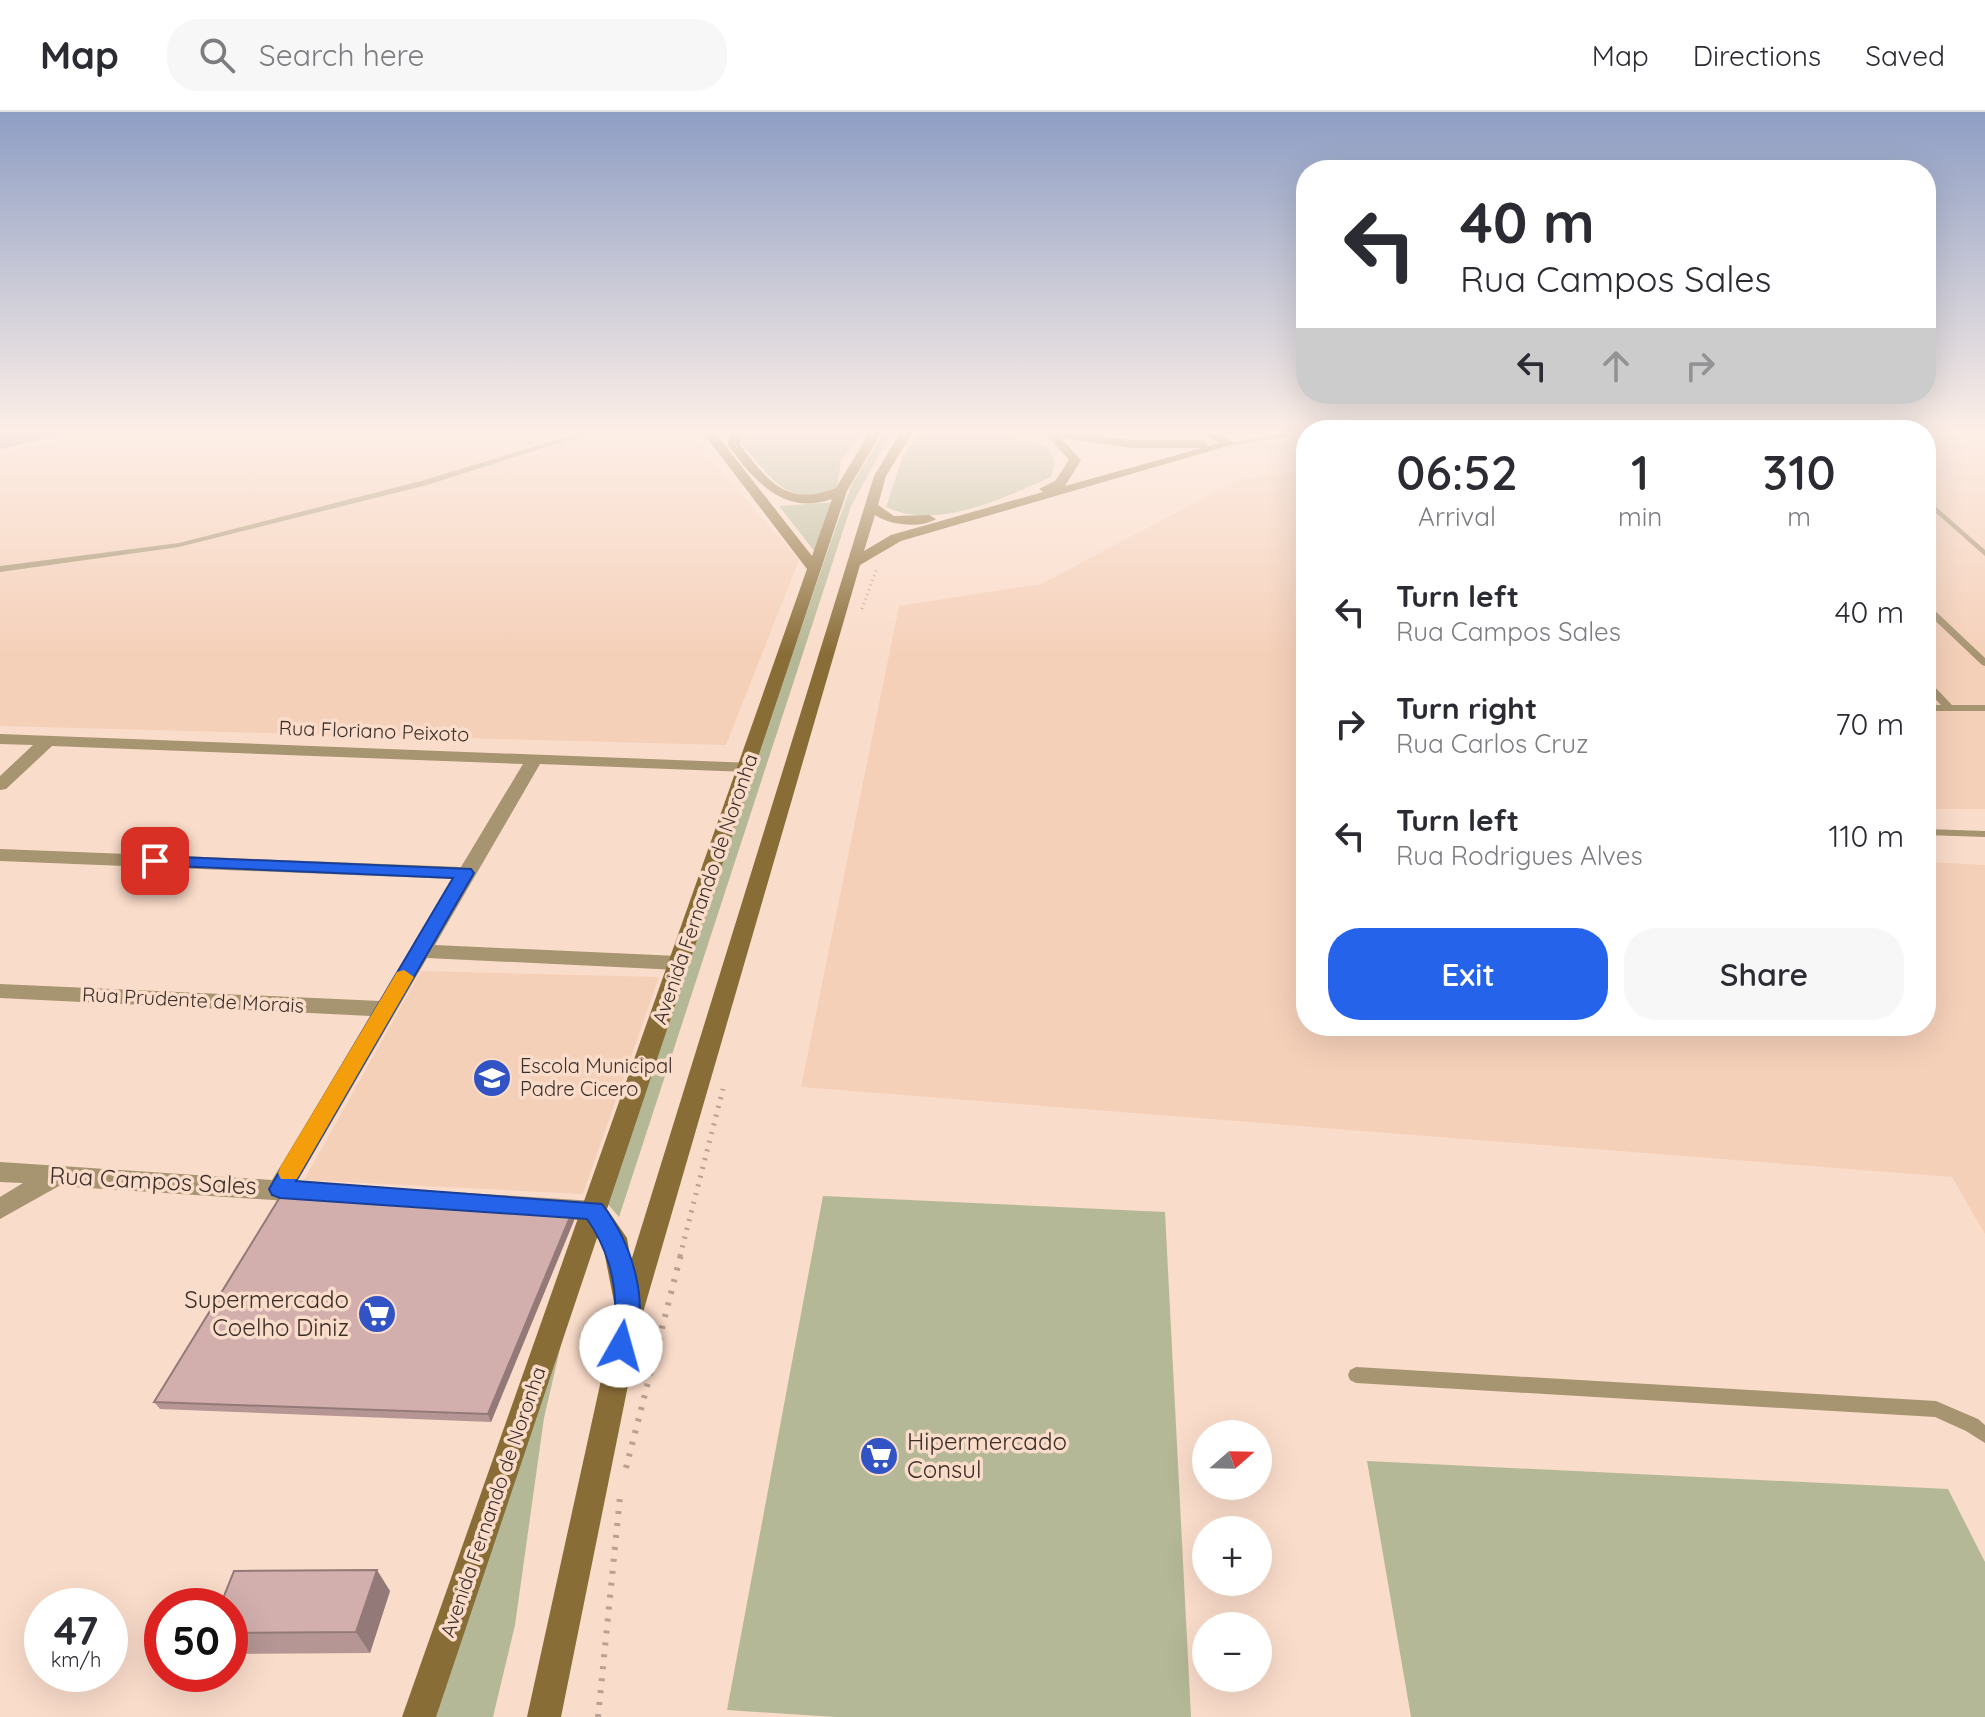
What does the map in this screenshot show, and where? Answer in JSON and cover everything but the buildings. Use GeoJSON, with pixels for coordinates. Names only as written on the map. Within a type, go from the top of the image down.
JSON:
{"type":"FeatureCollection","features":[{"type":"Feature","properties":{"kind":"main road"},"geometry":{"type":"LineString","coordinates":[[765,505],[816,571]]}},
{"type":"Feature","properties":{"kind":"main road","name":"Avenida Fernando de Noronha"},"geometry":{"type":"LineString","coordinates":[[419,1717],[837,505]]}},
{"type":"Feature","properties":{"kind":"main road"},"geometry":{"type":"LineString","coordinates":[[544,1717],[628,1316],[854,563],[882,514],[882,505]]}},
{"type":"Feature","properties":{"kind":"main road"},"geometry":{"type":"LineString","coordinates":[[882,514],[940,518],[986,505]]}},
{"type":"Feature","properties":{"kind":"main road"},"geometry":{"type":"LineString","coordinates":[[854,563],[896,538],[1013,505]]}},
{"type":"Feature","properties":{"kind":"main road"},"geometry":{"type":"LineString","coordinates":[[594,1211],[614,1238],[622,1267],[628,1316]]}},
{"type":"Feature","properties":{"kind":"street","name":"Rua Floriano Peixoto"},"geometry":{"type":"LineString","coordinates":[[0,739],[747,767]]}},
{"type":"Feature","properties":{"kind":"street"},"geometry":{"type":"LineString","coordinates":[[0,785],[49,740]]}},
{"type":"Feature","properties":{"kind":"street"},"geometry":{"type":"LineString","coordinates":[[280,1189],[534,760]]}},
{"type":"Feature","properties":{"kind":"street"},"geometry":{"type":"LineString","coordinates":[[0,855],[465,873]]}},
{"type":"Feature","properties":{"kind":"street"},"geometry":{"type":"LineString","coordinates":[[419,951],[678,963]]}},
{"type":"Feature","properties":{"kind":"street","name":"Rua Prudente de Morais"},"geometry":{"type":"LineString","coordinates":[[0,991],[385,1009]]}},
{"type":"Feature","properties":{"kind":"street","name":"Rua Campos Sales"},"geometry":{"type":"LineString","coordinates":[[0,1172],[594,1211]]}},
{"type":"Feature","properties":{"kind":"street"},"geometry":{"type":"LineString","coordinates":[[0,1209],[57,1175]]}},
{"type":"Feature","properties":{"kind":"lane"},"geometry":{"type":"LineString","coordinates":[[0,569],[179,545],[337,505]]}},
{"type":"Feature","properties":{"kind":"lane"},"geometry":{"type":"LineString","coordinates":[[1936,509],[1985,554]]}},
{"type":"Feature","properties":{"kind":"lane"},"geometry":{"type":"LineString","coordinates":[[1936,616],[1985,663]]}},
{"type":"Feature","properties":{"kind":"lane"},"geometry":{"type":"LineString","coordinates":[[1936,694],[1949,708]]}},
{"type":"Feature","properties":{"kind":"lane"},"geometry":{"type":"LineString","coordinates":[[1936,708],[1985,708]]}},
{"type":"Feature","properties":{"kind":"lane"},"geometry":{"type":"LineString","coordinates":[[1936,832],[1985,834]]}},
{"type":"Feature","properties":{"kind":"lane"},"geometry":{"type":"LineString","coordinates":[[1936,839],[1985,840]]}},
{"type":"Feature","properties":{"kind":"lane"},"geometry":{"type":"LineString","coordinates":[[1356,1375],[1936,1409],[1972,1425],[1985,1435]]}},
{"type":"Feature","properties":{"kind":"path"},"geometry":{"type":"LineString","coordinates":[[882,514],[888,505]]}},
{"type":"Feature","properties":{"kind":"path"},"geometry":{"type":"LineString","coordinates":[[862,610],[881,546]]}},
{"type":"Feature","properties":{"kind":"path"},"geometry":{"type":"LineString","coordinates":[[625,1473],[723,1088]]}},
{"type":"Feature","properties":{"kind":"path"},"geometry":{"type":"LineString","coordinates":[[598,1717],[621,1488]]}},
{"type":"Feature","properties":{"kind":"shaded area"},"geometry":{"type":"Polygon","coordinates":[[[0,505],[751,505],[799,560],[726,745],[0,726],[0,505]]]}},
{"type":"Feature","properties":{"kind":"shaded area"},"geometry":{"type":"Polygon","coordinates":[[[1191,505],[1296,505],[1296,1036],[1936,1036],[1936,863],[1985,865],[1985,1234],[1952,1177],[801,1087],[899,606],[1041,584],[1191,505]]]}},
{"type":"Feature","properties":{"kind":"shaded area"},"geometry":{"type":"Polygon","coordinates":[[[1936,505],[1985,505],[1985,809],[1936,809],[1936,505]]]}},
{"type":"Feature","properties":{"kind":"shaded area","name":"Escola Municipal Padre Cicero"},"geometry":{"type":"Polygon","coordinates":[[[421,971],[659,977],[583,1194],[304,1180],[421,971]]]}},
{"type":"Feature","properties":{"kind":"green space"},"geometry":{"type":"Polygon","coordinates":[[[836,505],[815,552],[779,506],[836,505]]]}},
{"type":"Feature","properties":{"kind":"green space"},"geometry":{"type":"Polygon","coordinates":[[[844,505],[852,505],[619,1217],[606,1202],[844,505]]]}},
{"type":"Feature","properties":{"kind":"green space"},"geometry":{"type":"Polygon","coordinates":[[[982,505],[948,514],[927,515],[886,507],[982,505]]]}},
{"type":"Feature","properties":{"kind":"green space"},"geometry":{"type":"Polygon","coordinates":[[[823,1196],[1165,1212],[1191,1717],[836,1717],[727,1710],[823,1196]]]}},
{"type":"Feature","properties":{"kind":"green space"},"geometry":{"type":"Polygon","coordinates":[[[575,1284],[544,1418],[515,1625],[493,1717],[435,1717],[575,1284]]]}},
{"type":"Feature","properties":{"kind":"green space"},"geometry":{"type":"Polygon","coordinates":[[[1367,1461],[1948,1489],[1985,1562],[1985,1717],[1411,1717],[1367,1461]]]}},
{"type":"Feature","properties":{"kind":"slow traffic"},"geometry":{"type":"LineString","coordinates":[[289,1173],[404,977]]}},
{"type":"Feature","properties":{"kind":"place","name":"Escola Municipal Padre Cicero"},"geometry":{"type":"Point","coordinates":[492,1078]}},
{"type":"Feature","properties":{"kind":"place","name":"Supermercado Coelho Diniz"},"geometry":{"type":"Point","coordinates":[377,1314]}},
{"type":"Feature","properties":{"kind":"place","name":"Hipermercado Consul"},"geometry":{"type":"Point","coordinates":[879,1456]}},
{"type":"Feature","properties":{"kind":"route"},"geometry":{"type":"LineString","coordinates":[[155,861],[465,873],[280,1189],[594,1211],[614,1238],[622,1267],[628,1316],[621,1346]]}}]}
